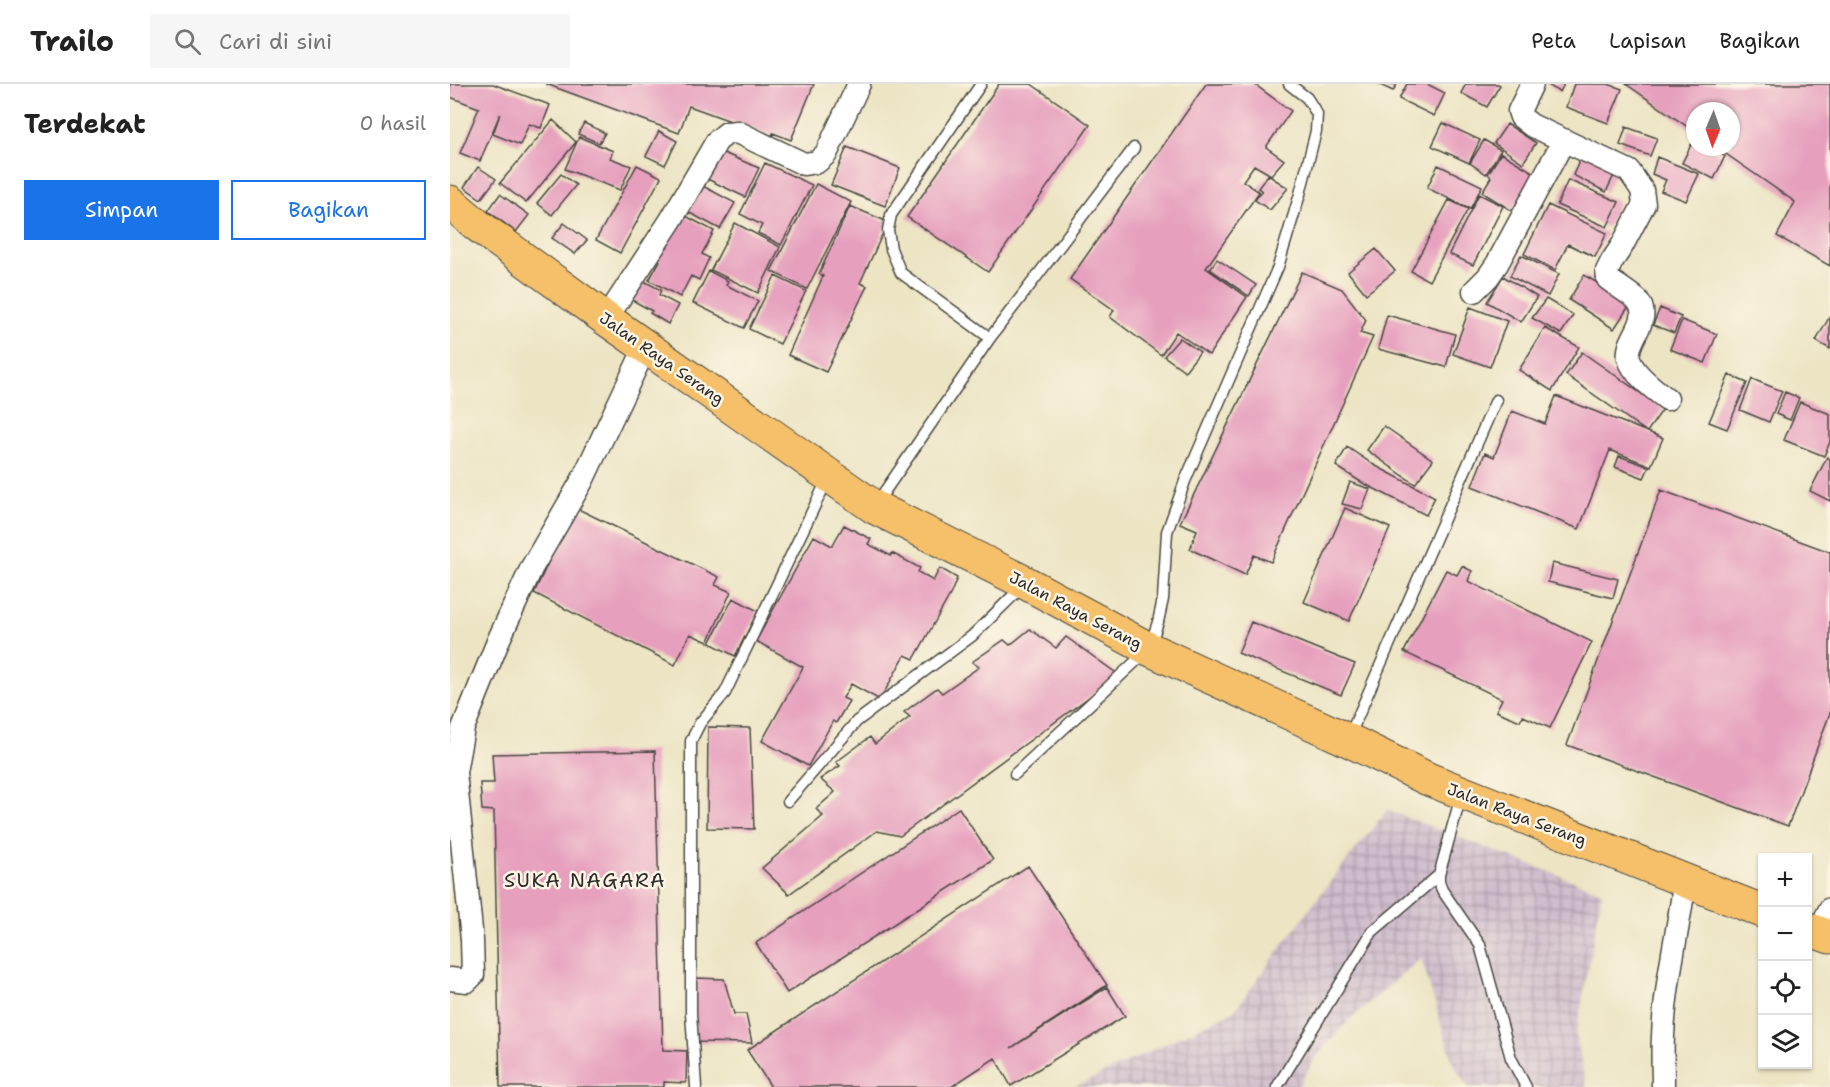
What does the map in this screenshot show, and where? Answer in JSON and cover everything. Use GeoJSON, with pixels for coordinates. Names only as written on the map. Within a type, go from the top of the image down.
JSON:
{"type":"FeatureCollection","features":[{"type":"Feature","properties":{"kind":"highway","name":"Jalan Raya Serang"},"geometry":{"type":"LineString","coordinates":[[450,202],[477,225],[606,319],[874,507],[1026,583],[1149,649],[1348,740],[1428,780],[1758,909]]}},
{"type":"Feature","properties":{"kind":"street"},"geometry":{"type":"LineString","coordinates":[[606,319],[671,220],[717,141],[727,133],[737,132],[804,164],[817,162],[826,154],[859,84]]}},
{"type":"Feature","properties":{"kind":"street"},"geometry":{"type":"LineString","coordinates":[[1532,84],[1519,111],[1521,117],[1531,125],[1629,171],[1642,190],[1644,204],[1607,271],[1608,279],[1637,299],[1642,310],[1640,326],[1628,356],[1632,366],[1666,399]]}},
{"type":"Feature","properties":{"kind":"street"},"geometry":{"type":"LineString","coordinates":[[1474,291],[1497,264],[1564,140]]}},
{"type":"Feature","properties":{"kind":"street"},"geometry":{"type":"LineString","coordinates":[[450,979],[467,981],[473,975],[472,940],[455,772],[463,728],[499,639],[532,567],[582,482],[646,346]]}},
{"type":"Feature","properties":{"kind":"street"},"geometry":{"type":"LineString","coordinates":[[1663,1087],[1663,1036],[1670,970],[1677,939],[1685,880]]}},
{"type":"Feature","properties":{"kind":"lane"},"geometry":{"type":"LineString","coordinates":[[981,84],[891,215],[888,230],[891,249],[901,273],[990,338]]}},
{"type":"Feature","properties":{"kind":"lane"},"geometry":{"type":"LineString","coordinates":[[1015,774],[1149,649],[1163,599],[1167,532],[1185,481],[1278,267],[1316,131],[1317,114],[1307,98],[1288,84]]}},
{"type":"Feature","properties":{"kind":"lane"},"geometry":{"type":"LineString","coordinates":[[874,507],[990,338],[1134,148]]}},
{"type":"Feature","properties":{"kind":"lane"},"geometry":{"type":"LineString","coordinates":[[1348,740],[1496,400]]}},
{"type":"Feature","properties":{"kind":"lane"},"geometry":{"type":"LineString","coordinates":[[696,1087],[692,1013],[691,741],[700,723],[725,693],[829,475]]}},
{"type":"Feature","properties":{"kind":"lane"},"geometry":{"type":"LineString","coordinates":[[788,801],[857,721],[972,636],[1026,583]]}},
{"type":"Feature","properties":{"kind":"lane"},"geometry":{"type":"LineString","coordinates":[[1462,793],[1439,882],[1442,890],[1480,945],[1511,1058],[1526,1087]]}},
{"type":"Feature","properties":{"kind":"lane"},"geometry":{"type":"LineString","coordinates":[[1277,1087],[1372,932],[1439,875]]}},
{"type":"Feature","properties":{"kind":"shaded area"},"geometry":{"type":"Polygon","coordinates":[[[1387,810],[1602,892],[1576,1034],[1586,1087],[1469,1087],[1454,1066],[1421,958],[1349,1020],[1314,1059],[1298,1087],[1075,1087],[1234,1011],[1323,891],[1387,810]]]}},
{"type":"Feature","properties":{"kind":"building"},"geometry":{"type":"Polygon","coordinates":[[[450,84],[493,84],[550,105],[541,128],[529,124],[520,145],[493,134],[500,114],[480,161],[460,153],[479,108],[450,97],[450,84]]]}},
{"type":"Feature","properties":{"kind":"building"},"geometry":{"type":"Polygon","coordinates":[[[546,84],[814,84],[791,140],[773,133],[772,136],[689,106],[679,133],[546,84]]]}},
{"type":"Feature","properties":{"kind":"building"},"geometry":{"type":"Polygon","coordinates":[[[999,84],[1031,84],[1090,125],[988,272],[907,217],[999,84]]]}},
{"type":"Feature","properties":{"kind":"building"},"geometry":{"type":"Polygon","coordinates":[[[1206,84],[1254,84],[1291,111],[1266,147],[1284,160],[1271,175],[1254,165],[1243,181],[1259,192],[1206,268],[1247,297],[1209,355],[1176,332],[1161,355],[1110,317],[1114,310],[1070,279],[1206,84]]]}},
{"type":"Feature","properties":{"kind":"building"},"geometry":{"type":"Polygon","coordinates":[[[1378,84],[1397,84],[1393,91],[1378,84]]]}},
{"type":"Feature","properties":{"kind":"building"},"geometry":{"type":"Polygon","coordinates":[[[1407,84],[1427,84],[1445,93],[1434,116],[1399,99],[1407,84]]]}},
{"type":"Feature","properties":{"kind":"building"},"geometry":{"type":"Polygon","coordinates":[[[1466,84],[1500,85],[1487,107],[1461,93],[1466,84]]]}},
{"type":"Feature","properties":{"kind":"building"},"geometry":{"type":"Polygon","coordinates":[[[1546,84],[1564,84],[1560,92],[1546,84]]]}},
{"type":"Feature","properties":{"kind":"building"},"geometry":{"type":"Polygon","coordinates":[[[1574,84],[1608,84],[1622,89],[1608,123],[1566,107],[1574,84]]]}},
{"type":"Feature","properties":{"kind":"building"},"geometry":{"type":"Polygon","coordinates":[[[1626,84],[1830,84],[1830,266],[1777,236],[1795,202],[1729,156],[1740,156],[1740,102],[1686,102],[1686,126],[1626,84]]]}},
{"type":"Feature","properties":{"kind":"building"},"geometry":{"type":"Polygon","coordinates":[[[553,120],[576,142],[526,203],[500,183],[553,120]]]}},
{"type":"Feature","properties":{"kind":"building"},"geometry":{"type":"Polygon","coordinates":[[[584,123],[605,133],[599,143],[578,134],[584,123]]]}},
{"type":"Feature","properties":{"kind":"building"},"geometry":{"type":"Polygon","coordinates":[[[1443,123],[1480,140],[1469,163],[1432,146],[1443,123]]]}},
{"type":"Feature","properties":{"kind":"building"},"geometry":{"type":"Polygon","coordinates":[[[1507,124],[1536,143],[1523,163],[1494,143],[1507,124]]]}},
{"type":"Feature","properties":{"kind":"building"},"geometry":{"type":"Polygon","coordinates":[[[1626,127],[1657,138],[1650,156],[1620,145],[1626,127]]]}},
{"type":"Feature","properties":{"kind":"building"},"geometry":{"type":"Polygon","coordinates":[[[659,131],[677,141],[665,165],[646,156],[659,131]]]}},
{"type":"Feature","properties":{"kind":"building"},"geometry":{"type":"Polygon","coordinates":[[[579,137],[613,151],[610,158],[631,166],[620,190],[565,169],[579,137]]]}},
{"type":"Feature","properties":{"kind":"building"},"geometry":{"type":"Polygon","coordinates":[[[1484,140],[1501,150],[1486,174],[1470,163],[1484,140]]]}},
{"type":"Feature","properties":{"kind":"building"},"geometry":{"type":"Polygon","coordinates":[[[847,147],[900,168],[885,206],[831,185],[847,147]]]}},
{"type":"Feature","properties":{"kind":"building"},"geometry":{"type":"Polygon","coordinates":[[[714,149],[759,168],[745,197],[703,177],[714,149]]]}},
{"type":"Feature","properties":{"kind":"building"},"geometry":{"type":"Polygon","coordinates":[[[1584,150],[1618,167],[1606,192],[1573,175],[1584,150]]]}},
{"type":"Feature","properties":{"kind":"building"},"geometry":{"type":"Polygon","coordinates":[[[1501,153],[1536,174],[1512,211],[1482,192],[1491,177],[1488,174],[1501,153]]]}},
{"type":"Feature","properties":{"kind":"building"},"geometry":{"type":"Polygon","coordinates":[[[1686,155],[1725,156],[1714,179],[1682,163],[1686,155]]]}},
{"type":"Feature","properties":{"kind":"building"},"geometry":{"type":"Polygon","coordinates":[[[1657,157],[1699,174],[1686,201],[1661,191],[1666,180],[1652,174],[1657,157]]]}},
{"type":"Feature","properties":{"kind":"building"},"geometry":{"type":"Polygon","coordinates":[[[765,163],[812,185],[781,245],[758,233],[762,225],[740,214],[765,163]]]}},
{"type":"Feature","properties":{"kind":"building"},"geometry":{"type":"Polygon","coordinates":[[[637,165],[661,177],[620,253],[596,240],[637,165]]]}},
{"type":"Feature","properties":{"kind":"building"},"geometry":{"type":"Polygon","coordinates":[[[1438,165],[1482,186],[1470,209],[1427,188],[1438,165]]]}},
{"type":"Feature","properties":{"kind":"building"},"geometry":{"type":"Polygon","coordinates":[[[478,167],[496,179],[481,199],[464,187],[478,167]]]}},
{"type":"Feature","properties":{"kind":"building"},"geometry":{"type":"Polygon","coordinates":[[[561,174],[576,185],[552,215],[537,203],[561,174]]]}},
{"type":"Feature","properties":{"kind":"building"},"geometry":{"type":"Polygon","coordinates":[[[1268,175],[1288,188],[1270,210],[1255,200],[1262,191],[1258,188],[1268,175]]]}},
{"type":"Feature","properties":{"kind":"building"},"geometry":{"type":"Polygon","coordinates":[[[1568,180],[1619,202],[1607,227],[1557,205],[1568,180]]]}},
{"type":"Feature","properties":{"kind":"building"},"geometry":{"type":"Polygon","coordinates":[[[699,184],[735,203],[720,229],[686,211],[699,184]]]}},
{"type":"Feature","properties":{"kind":"building"},"geometry":{"type":"Polygon","coordinates":[[[816,184],[851,202],[807,289],[771,271],[816,184]]]}},
{"type":"Feature","properties":{"kind":"building"},"geometry":{"type":"Polygon","coordinates":[[[500,194],[529,215],[516,232],[488,211],[500,194]]]}},
{"type":"Feature","properties":{"kind":"building"},"geometry":{"type":"Polygon","coordinates":[[[1479,194],[1503,206],[1473,265],[1449,254],[1479,194]]]}},
{"type":"Feature","properties":{"kind":"building"},"geometry":{"type":"Polygon","coordinates":[[[1449,200],[1468,209],[1429,281],[1411,271],[1449,200]]]}},
{"type":"Feature","properties":{"kind":"building"},"geometry":{"type":"Polygon","coordinates":[[[1548,205],[1607,233],[1595,257],[1568,244],[1555,270],[1524,254],[1548,205]]]}},
{"type":"Feature","properties":{"kind":"building"},"geometry":{"type":"Polygon","coordinates":[[[850,206],[888,222],[860,283],[867,286],[826,372],[788,355],[823,276],[819,274],[850,206]]]}},
{"type":"Feature","properties":{"kind":"building"},"geometry":{"type":"Polygon","coordinates":[[[682,214],[714,231],[702,254],[709,258],[699,280],[691,276],[680,297],[649,280],[660,261],[655,257],[682,214]]]}},
{"type":"Feature","properties":{"kind":"building"},"geometry":{"type":"Polygon","coordinates":[[[564,223],[587,240],[575,254],[552,238],[564,223]]]}},
{"type":"Feature","properties":{"kind":"building"},"geometry":{"type":"Polygon","coordinates":[[[735,223],[780,247],[758,293],[711,270],[735,223]]]}},
{"type":"Feature","properties":{"kind":"building"},"geometry":{"type":"Polygon","coordinates":[[[1376,249],[1395,271],[1366,294],[1348,272],[1376,249]]]}},
{"type":"Feature","properties":{"kind":"building"},"geometry":{"type":"Polygon","coordinates":[[[1521,255],[1559,274],[1548,296],[1510,276],[1521,255]]]}},
{"type":"Feature","properties":{"kind":"building"},"geometry":{"type":"Polygon","coordinates":[[[1217,259],[1256,285],[1249,296],[1210,269],[1217,259]]]}},
{"type":"Feature","properties":{"kind":"building"},"geometry":{"type":"Polygon","coordinates":[[[709,271],[728,281],[726,285],[758,301],[744,328],[693,303],[709,271]]]}},
{"type":"Feature","properties":{"kind":"building"},"geometry":{"type":"Polygon","coordinates":[[[1302,272],[1342,289],[1366,320],[1360,333],[1373,337],[1271,562],[1254,555],[1245,575],[1190,549],[1197,530],[1180,523],[1302,272]]]}},
{"type":"Feature","properties":{"kind":"building"},"geometry":{"type":"Polygon","coordinates":[[[1584,275],[1631,303],[1614,329],[1569,300],[1584,275]]]}},
{"type":"Feature","properties":{"kind":"building"},"geometry":{"type":"Polygon","coordinates":[[[775,276],[806,291],[780,344],[749,329],[775,276]]]}},
{"type":"Feature","properties":{"kind":"building"},"geometry":{"type":"Polygon","coordinates":[[[1503,276],[1537,297],[1521,322],[1487,302],[1503,276]]]}},
{"type":"Feature","properties":{"kind":"building"},"geometry":{"type":"Polygon","coordinates":[[[642,280],[661,290],[659,295],[678,305],[668,324],[650,313],[652,311],[632,300],[642,280]]]}},
{"type":"Feature","properties":{"kind":"building"},"geometry":{"type":"Polygon","coordinates":[[[1546,299],[1573,315],[1561,334],[1532,318],[1546,299]]]}},
{"type":"Feature","properties":{"kind":"building"},"geometry":{"type":"Polygon","coordinates":[[[1470,307],[1507,321],[1490,367],[1453,354],[1470,307]]]}},
{"type":"Feature","properties":{"kind":"building"},"geometry":{"type":"Polygon","coordinates":[[[1660,308],[1681,317],[1674,333],[1653,325],[1660,308]]]}},
{"type":"Feature","properties":{"kind":"building"},"geometry":{"type":"Polygon","coordinates":[[[1387,315],[1455,334],[1446,367],[1378,349],[1387,315]]]}},
{"type":"Feature","properties":{"kind":"building"},"geometry":{"type":"Polygon","coordinates":[[[1830,316],[1830,349],[1816,341],[1830,316]]]}},
{"type":"Feature","properties":{"kind":"building"},"geometry":{"type":"Polygon","coordinates":[[[1682,320],[1717,334],[1705,363],[1670,349],[1682,320]]]}},
{"type":"Feature","properties":{"kind":"building"},"geometry":{"type":"Polygon","coordinates":[[[1545,328],[1579,347],[1552,391],[1519,370],[1545,328]]]}},
{"type":"Feature","properties":{"kind":"building"},"geometry":{"type":"Polygon","coordinates":[[[1180,338],[1200,352],[1185,371],[1164,356],[1180,338]]]}},
{"type":"Feature","properties":{"kind":"building"},"geometry":{"type":"Polygon","coordinates":[[[1582,352],[1663,409],[1647,432],[1566,375],[1582,352]]]}},
{"type":"Feature","properties":{"kind":"building"},"geometry":{"type":"Polygon","coordinates":[[[1729,375],[1747,383],[1727,429],[1709,422],[1729,375]]]}},
{"type":"Feature","properties":{"kind":"building"},"geometry":{"type":"Polygon","coordinates":[[[1752,379],[1782,391],[1769,422],[1740,410],[1752,379]]]}},
{"type":"Feature","properties":{"kind":"building"},"geometry":{"type":"Polygon","coordinates":[[[1785,392],[1799,398],[1790,420],[1776,414],[1785,392]]]}},
{"type":"Feature","properties":{"kind":"building"},"geometry":{"type":"Polygon","coordinates":[[[1556,396],[1663,438],[1651,466],[1610,450],[1579,529],[1472,486],[1485,453],[1494,457],[1512,411],[1545,424],[1556,396]]]}},
{"type":"Feature","properties":{"kind":"building"},"geometry":{"type":"Polygon","coordinates":[[[1800,402],[1830,414],[1830,442],[1824,456],[1784,440],[1800,402]]]}},
{"type":"Feature","properties":{"kind":"building"},"geometry":{"type":"Polygon","coordinates":[[[1384,426],[1433,460],[1415,484],[1367,450],[1384,426]]]}},
{"type":"Feature","properties":{"kind":"building"},"geometry":{"type":"Polygon","coordinates":[[[1347,447],[1374,465],[1435,497],[1426,515],[1361,482],[1336,466],[1347,447]]]}},
{"type":"Feature","properties":{"kind":"building"},"geometry":{"type":"Polygon","coordinates":[[[1619,456],[1649,467],[1644,478],[1615,467],[1619,456]]]}},
{"type":"Feature","properties":{"kind":"building"},"geometry":{"type":"Polygon","coordinates":[[[1827,457],[1830,459],[1830,501],[1810,491],[1827,457]]]}},
{"type":"Feature","properties":{"kind":"building"},"geometry":{"type":"Polygon","coordinates":[[[1350,482],[1370,489],[1362,509],[1342,504],[1350,482]]]}},
{"type":"Feature","properties":{"kind":"building"},"geometry":{"type":"Polygon","coordinates":[[[1661,490],[1830,552],[1830,713],[1788,826],[1567,745],[1661,490]]]}},
{"type":"Feature","properties":{"kind":"building"},"geometry":{"type":"Polygon","coordinates":[[[574,507],[719,577],[715,585],[731,592],[708,642],[690,634],[675,665],[534,593],[574,507]]]}},
{"type":"Feature","properties":{"kind":"building"},"geometry":{"type":"Polygon","coordinates":[[[1345,508],[1390,528],[1349,621],[1304,602],[1345,508]]]}},
{"type":"Feature","properties":{"kind":"building"},"geometry":{"type":"Polygon","coordinates":[[[844,525],[871,539],[868,544],[891,556],[892,553],[920,568],[918,572],[933,581],[940,568],[957,578],[914,659],[905,655],[880,700],[851,684],[843,698],[849,701],[836,723],[833,721],[808,766],[762,741],[803,667],[756,641],[814,536],[832,546],[844,525]]]}},
{"type":"Feature","properties":{"kind":"building"},"geometry":{"type":"Polygon","coordinates":[[[1552,563],[1618,579],[1613,598],[1548,582],[1552,563]]]}},
{"type":"Feature","properties":{"kind":"building"},"geometry":{"type":"Polygon","coordinates":[[[1462,566],[1472,571],[1468,581],[1592,642],[1550,728],[1523,716],[1520,721],[1496,711],[1502,699],[1404,652],[1446,570],[1457,575],[1462,566]]]}},
{"type":"Feature","properties":{"kind":"building"},"geometry":{"type":"Polygon","coordinates":[[[733,598],[758,611],[735,656],[710,643],[733,598]]]}},
{"type":"Feature","properties":{"kind":"building"},"geometry":{"type":"Polygon","coordinates":[[[1251,622],[1355,664],[1341,695],[1238,653],[1251,622]]]}},
{"type":"Feature","properties":{"kind":"building"},"geometry":{"type":"Polygon","coordinates":[[[1030,629],[1056,648],[1066,637],[1119,675],[900,836],[877,831],[789,894],[762,868],[823,816],[816,809],[835,792],[820,779],[840,766],[836,762],[870,737],[875,744],[910,717],[904,712],[937,688],[942,693],[979,667],[972,662],[1004,640],[1010,645],[1030,629]]]}},
{"type":"Feature","properties":{"kind":"building"},"geometry":{"type":"Polygon","coordinates":[[[708,727],[750,728],[754,829],[707,828],[708,727]]]}},
{"type":"Feature","properties":{"kind":"building"},"geometry":{"type":"Polygon","coordinates":[[[655,751],[663,1050],[687,1051],[686,1083],[664,1082],[664,1087],[500,1087],[494,811],[482,810],[480,783],[494,783],[492,754],[655,751]]]}},
{"type":"Feature","properties":{"kind":"building"},"geometry":{"type":"Polygon","coordinates":[[[959,808],[993,860],[787,993],[756,943],[959,808]]]}},
{"type":"Feature","properties":{"kind":"building"},"geometry":{"type":"Polygon","coordinates":[[[1028,866],[1107,985],[1011,1048],[1107,987],[1125,1016],[1011,1086],[995,1058],[951,1087],[771,1087],[747,1050],[1028,866]]]}},
{"type":"Feature","properties":{"kind":"building"},"geometry":{"type":"Polygon","coordinates":[[[695,978],[724,979],[734,1014],[746,1014],[752,1043],[694,1042],[695,978]]]}},
{"type":"Feature","properties":{"kind":"district","name":"SUKA NAGARA"},"geometry":{"type":"Point","coordinates":[585,880]}}]}
